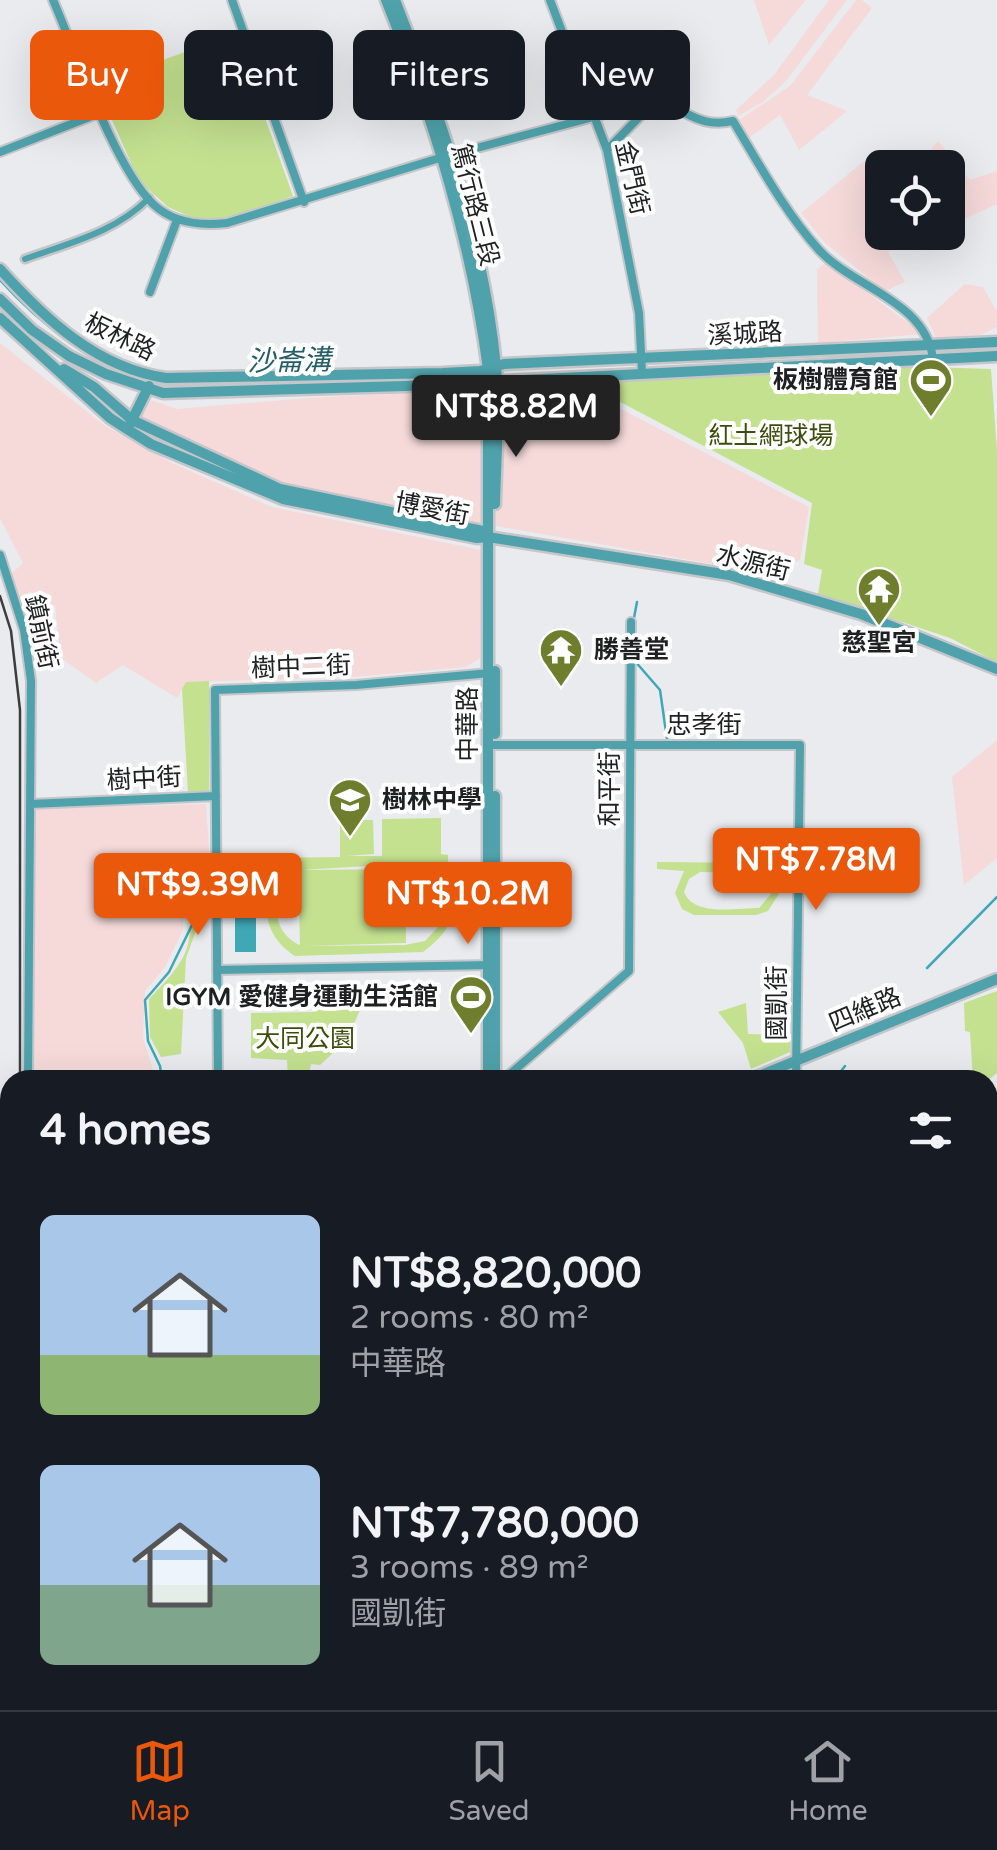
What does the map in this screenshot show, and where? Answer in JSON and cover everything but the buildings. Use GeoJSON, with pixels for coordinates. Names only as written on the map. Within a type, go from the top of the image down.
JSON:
{"type":"FeatureCollection","features":[{"type":"Feature","properties":{"kind":"street"},"geometry":{"type":"LineString","coordinates":[[53,0],[66,30]]}},
{"type":"Feature","properties":{"kind":"street"},"geometry":{"type":"LineString","coordinates":[[232,0],[304,202]]}},
{"type":"Feature","properties":{"kind":"street","name":"篤行路三段"},"geometry":{"type":"LineString","coordinates":[[386,0],[448,156]]}},
{"type":"Feature","properties":{"kind":"street","name":"篤行路三段"},"geometry":{"type":"LineString","coordinates":[[395,0],[448,156],[492,374]]}},
{"type":"Feature","properties":{"kind":"street","name":"金門街"},"geometry":{"type":"LineString","coordinates":[[550,0],[561,30]]}},
{"type":"Feature","properties":{"kind":"street"},"geometry":{"type":"LineString","coordinates":[[607,150],[654,102],[668,104],[713,126],[733,121],[788,210],[821,252],[920,322],[931,343],[933,359]]}},
{"type":"Feature","properties":{"kind":"street"},"geometry":{"type":"LineString","coordinates":[[0,152],[82,120]]}},
{"type":"Feature","properties":{"kind":"street"},"geometry":{"type":"LineString","coordinates":[[106,120],[127,168],[148,198],[177,220],[209,225],[304,202],[576,120]]}},
{"type":"Feature","properties":{"kind":"street","name":"金門街"},"geometry":{"type":"LineString","coordinates":[[596,120],[607,150],[639,314],[642,373]]}},
{"type":"Feature","properties":{"kind":"street"},"geometry":{"type":"LineString","coordinates":[[25,259],[114,226],[148,198]]}},
{"type":"Feature","properties":{"kind":"street"},"geometry":{"type":"LineString","coordinates":[[150,292],[177,220]]}},
{"type":"Feature","properties":{"kind":"street","name":"板林路"},"geometry":{"type":"LineString","coordinates":[[0,269],[47,319],[78,342],[129,368],[155,376],[492,374]]}},
{"type":"Feature","properties":{"kind":"street"},"geometry":{"type":"LineString","coordinates":[[0,299],[32,330],[69,356],[146,390]]}},
{"type":"Feature","properties":{"kind":"street","name":"博愛街"},"geometry":{"type":"LineString","coordinates":[[0,318],[50,360],[94,387],[130,424],[280,489],[484,532],[491,538]]}},
{"type":"Feature","properties":{"kind":"street","name":"溪城路"},"geometry":{"type":"LineString","coordinates":[[492,374],[642,358],[997,342]]}},
{"type":"Feature","properties":{"kind":"street","name":"溪城路"},"geometry":{"type":"LineString","coordinates":[[492,374],[642,373],[997,356]]}},
{"type":"Feature","properties":{"kind":"street"},"geometry":{"type":"LineString","coordinates":[[292,358],[293,374]]}},
{"type":"Feature","properties":{"kind":"street","name":"板林路"},"geometry":{"type":"LineString","coordinates":[[146,390],[230,392],[492,374]]}},
{"type":"Feature","properties":{"kind":"street","name":"中華路"},"geometry":{"type":"LineString","coordinates":[[492,374],[488,814],[492,1070]]}},
{"type":"Feature","properties":{"kind":"street"},"geometry":{"type":"LineString","coordinates":[[130,424],[155,376]]}},
{"type":"Feature","properties":{"kind":"street","name":"水源街"},"geometry":{"type":"LineString","coordinates":[[491,538],[729,576],[861,614],[997,669]]}},
{"type":"Feature","properties":{"kind":"street","name":"鎮前街"},"geometry":{"type":"LineString","coordinates":[[0,554],[24,630],[31,681],[28,1070]]}},
{"type":"Feature","properties":{"kind":"street","name":"和平街"},"geometry":{"type":"LineString","coordinates":[[514,1070],[628,971],[630,622]]}},
{"type":"Feature","properties":{"kind":"street","name":"樹中二街"},"geometry":{"type":"LineString","coordinates":[[216,796],[215,690],[356,685],[491,673]]}},
{"type":"Feature","properties":{"kind":"street","name":"忠孝街"},"geometry":{"type":"LineString","coordinates":[[491,745],[800,745]]}},
{"type":"Feature","properties":{"kind":"street","name":"國凱街"},"geometry":{"type":"LineString","coordinates":[[797,1070],[800,745]]}},
{"type":"Feature","properties":{"kind":"street","name":"樹中街"},"geometry":{"type":"LineString","coordinates":[[30,804],[216,796],[218,1070]]}},
{"type":"Feature","properties":{"kind":"street"},"geometry":{"type":"LineString","coordinates":[[217,970],[491,965]]}},
{"type":"Feature","properties":{"kind":"street","name":"四維路"},"geometry":{"type":"LineString","coordinates":[[774,1070],[997,978]]}},
{"type":"Feature","properties":{"kind":"shaded area"},"geometry":{"type":"Polygon","coordinates":[[[754,0],[806,0],[769,45],[754,0]]]}},
{"type":"Feature","properties":{"kind":"shaded area"},"geometry":{"type":"Polygon","coordinates":[[[829,0],[847,0],[786,81],[763,102],[738,116],[736,110],[774,75],[829,0]]]}},
{"type":"Feature","properties":{"kind":"shaded area"},"geometry":{"type":"Polygon","coordinates":[[[856,0],[872,8],[807,95],[847,111],[799,150],[780,115],[749,138],[739,120],[790,86],[856,0]]]}},
{"type":"Feature","properties":{"kind":"shaded area"},"geometry":{"type":"Polygon","coordinates":[[[938,141],[945,150],[930,150],[938,141]]]}},
{"type":"Feature","properties":{"kind":"shaded area"},"geometry":{"type":"Polygon","coordinates":[[[863,162],[865,250],[893,250],[888,252],[905,282],[885,291],[825,243],[801,213],[863,162]]]}},
{"type":"Feature","properties":{"kind":"shaded area"},"geometry":{"type":"Polygon","coordinates":[[[997,171],[997,204],[965,218],[965,174],[970,180],[997,171]]]}},
{"type":"Feature","properties":{"kind":"shaded area"},"geometry":{"type":"Polygon","coordinates":[[[826,262],[923,334],[818,343],[817,270],[826,262]]]}},
{"type":"Feature","properties":{"kind":"shaded area"},"geometry":{"type":"Polygon","coordinates":[[[965,284],[983,287],[997,312],[997,327],[981,335],[936,338],[927,318],[965,284]]]}},
{"type":"Feature","properties":{"kind":"shaded area"},"geometry":{"type":"Polygon","coordinates":[[[0,343],[104,425],[172,463],[272,507],[481,550],[480,658],[466,667],[352,677],[186,682],[177,698],[123,665],[96,683],[61,658],[55,606],[31,591],[18,602],[11,574],[23,563],[0,518],[0,343]]]}},
{"type":"Feature","properties":{"kind":"shaded area"},"geometry":{"type":"Polygon","coordinates":[[[575,385],[809,507],[800,560],[770,574],[302,492],[205,453],[139,420],[151,400],[177,409],[308,398],[575,385]]]}},
{"type":"Feature","properties":{"kind":"shaded area"},"geometry":{"type":"Polygon","coordinates":[[[997,740],[997,858],[964,885],[952,777],[997,740]]]}},
{"type":"Feature","properties":{"kind":"shaded area"},"geometry":{"type":"Polygon","coordinates":[[[206,804],[211,879],[185,882],[183,930],[165,967],[145,991],[143,1038],[153,1070],[34,1070],[33,809],[206,804]]]}},
{"type":"Feature","properties":{"kind":"green space"},"geometry":{"type":"Polygon","coordinates":[[[184,52],[184,120],[266,120],[293,196],[224,221],[193,218],[168,207],[139,181],[112,120],[164,120],[164,60],[184,52]]]}},
{"type":"Feature","properties":{"kind":"green space","name":"紅土網球場"},"geometry":{"type":"Polygon","coordinates":[[[928,367],[991,369],[997,450],[997,662],[950,638],[818,594],[822,570],[804,564],[812,503],[590,386],[615,382],[928,367]]]}},
{"type":"Feature","properties":{"kind":"green space"},"geometry":{"type":"Polygon","coordinates":[[[209,681],[209,792],[188,793],[182,689],[186,682],[209,681]]]}},
{"type":"Feature","properties":{"kind":"green space"},"geometry":{"type":"Polygon","coordinates":[[[441,818],[441,854],[448,855],[448,864],[435,866],[452,902],[444,933],[423,952],[295,956],[276,938],[267,917],[269,893],[281,870],[269,868],[269,858],[340,857],[340,820],[373,820],[374,854],[347,856],[382,856],[382,819],[441,818]],[[402,864],[300,870],[405,869],[406,943],[304,946],[405,945],[425,941],[438,927],[441,896],[423,867],[402,864]],[[298,871],[282,888],[277,909],[282,930],[299,945],[300,944],[298,871]]]}},
{"type":"Feature","properties":{"kind":"green space"},"geometry":{"type":"Polygon","coordinates":[[[657,862],[778,863],[778,869],[771,869],[780,892],[768,911],[756,915],[694,915],[682,909],[675,893],[684,871],[657,869],[657,862]],[[700,872],[689,879],[684,892],[689,900],[706,908],[759,908],[771,894],[764,873],[700,872]]]}},
{"type":"Feature","properties":{"kind":"green space"},"geometry":{"type":"Polygon","coordinates":[[[410,883],[430,883],[429,927],[409,927],[410,883]]]}},
{"type":"Feature","properties":{"kind":"green space"},"geometry":{"type":"Polygon","coordinates":[[[208,891],[209,908],[200,920],[186,958],[181,1054],[161,1057],[150,1037],[149,999],[184,956],[195,898],[198,892],[208,891]]]}},
{"type":"Feature","properties":{"kind":"green space","name":"大同公園"},"geometry":{"type":"Polygon","coordinates":[[[349,991],[366,996],[347,1040],[320,1065],[311,1064],[310,1070],[288,1070],[287,1060],[251,1058],[251,1013],[314,1012],[322,993],[349,991]]]}},
{"type":"Feature","properties":{"kind":"green space"},"geometry":{"type":"Polygon","coordinates":[[[997,991],[997,1070],[972,1070],[964,1003],[997,991]]]}},
{"type":"Feature","properties":{"kind":"green space"},"geometry":{"type":"Polygon","coordinates":[[[746,1003],[748,1034],[790,1035],[790,1052],[751,1069],[743,1043],[718,1012],[746,1003]]]}},
{"type":"Feature","properties":{"kind":"water"},"geometry":{"type":"Polygon","coordinates":[[[256,898],[256,952],[235,952],[235,899],[256,898]]]}},
{"type":"Feature","properties":{"kind":"waterway","name":"沙崙溝"},"geometry":{"type":"LineString","coordinates":[[0,280],[64,338],[139,378]]}},
{"type":"Feature","properties":{"kind":"waterway","name":"沙崙溝"},"geometry":{"type":"LineString","coordinates":[[207,383],[339,380]]}},
{"type":"Feature","properties":{"kind":"waterway"},"geometry":{"type":"LineString","coordinates":[[633,623],[637,602]]}},
{"type":"Feature","properties":{"kind":"waterway"},"geometry":{"type":"LineString","coordinates":[[634,660],[660,690],[667,739]]}},
{"type":"Feature","properties":{"kind":"waterway"},"geometry":{"type":"LineString","coordinates":[[161,1070],[148,1041],[145,1000],[169,972],[212,884]]}},
{"type":"Feature","properties":{"kind":"waterway"},"geometry":{"type":"LineString","coordinates":[[927,968],[997,897]]}},
{"type":"Feature","properties":{"kind":"waterway"},"geometry":{"type":"LineString","coordinates":[[842,1070],[845,1066]]}},
{"type":"Feature","properties":{"kind":"railway"},"geometry":{"type":"LineString","coordinates":[[0,596],[11,631],[20,710],[20,1070]]}},
{"type":"Feature","properties":{"kind":"place","name":"板樹體育館"},"geometry":{"type":"Point","coordinates":[931,418]}},
{"type":"Feature","properties":{"kind":"place","name":"慈聖宮"},"geometry":{"type":"Point","coordinates":[879,627]}},
{"type":"Feature","properties":{"kind":"place","name":"勝善堂"},"geometry":{"type":"Point","coordinates":[561,688]}},
{"type":"Feature","properties":{"kind":"place","name":"樹林中學"},"geometry":{"type":"Point","coordinates":[350,838]}},
{"type":"Feature","properties":{"kind":"place","name":"IGYM 愛健身運動生活館"},"geometry":{"type":"Point","coordinates":[471,1035]}}]}
